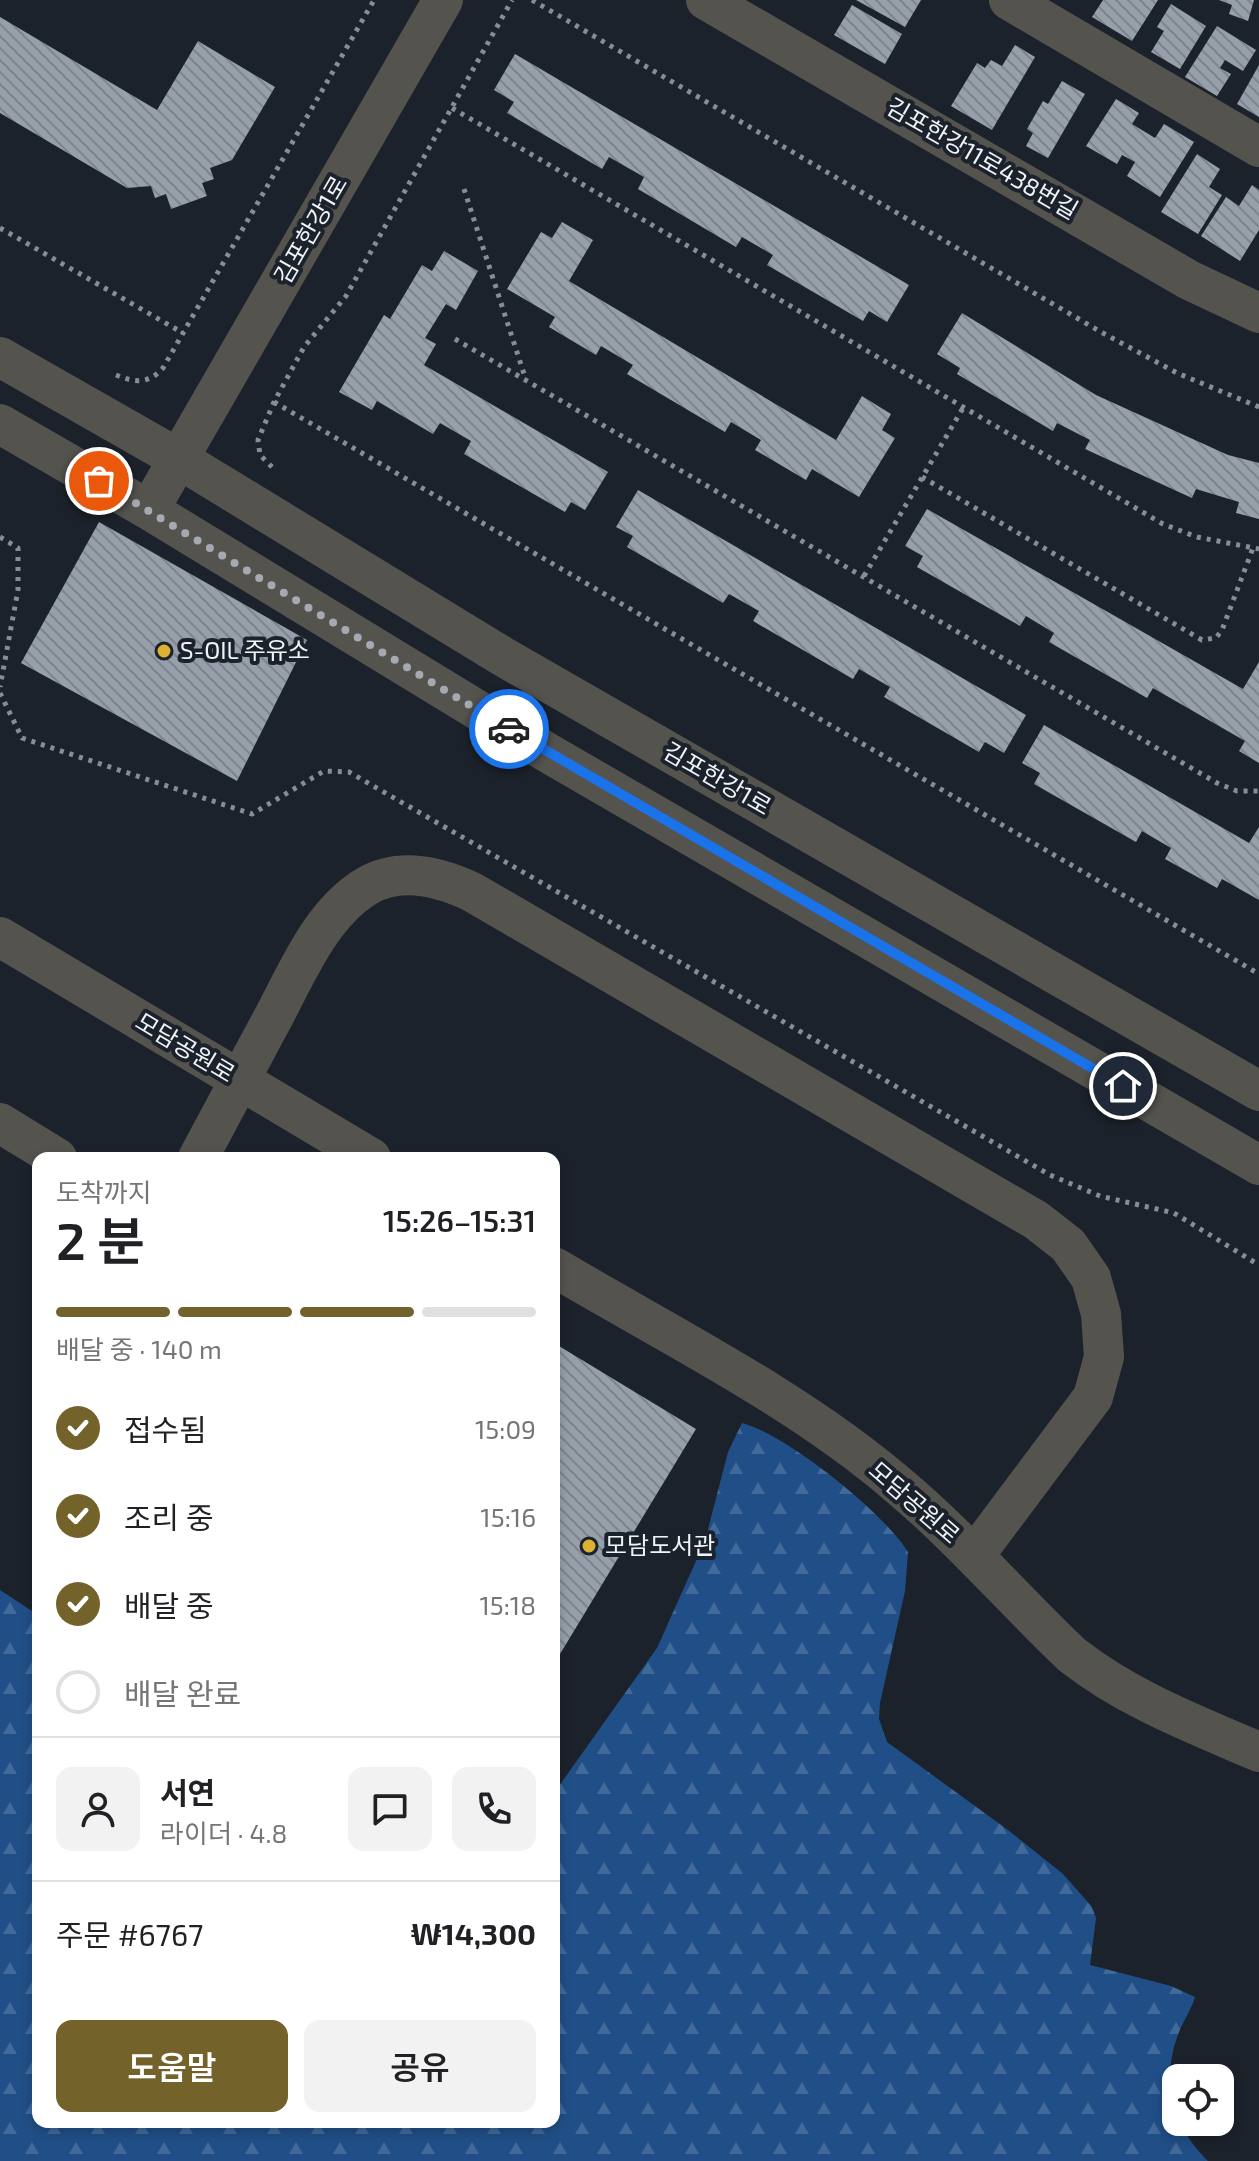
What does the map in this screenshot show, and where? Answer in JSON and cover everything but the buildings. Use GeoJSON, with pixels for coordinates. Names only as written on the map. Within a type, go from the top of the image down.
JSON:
{"type":"FeatureCollection","features":[{"type":"Feature","properties":{"kind":"street","name":"김포한강1로"},"geometry":{"type":"LineString","coordinates":[[149,510],[443,0]]}},
{"type":"Feature","properties":{"kind":"street","name":"김포한강11로438번길"},"geometry":{"type":"LineString","coordinates":[[706,0],[1189,280],[1259,313]]}},
{"type":"Feature","properties":{"kind":"street"},"geometry":{"type":"LineString","coordinates":[[1009,0],[1259,147]]}},
{"type":"Feature","properties":{"kind":"street","name":"김포한강1로"},"geometry":{"type":"LineString","coordinates":[[0,357],[179,459],[516,664],[1259,1091]]}},
{"type":"Feature","properties":{"kind":"street"},"geometry":{"type":"LineString","coordinates":[[0,424],[149,510],[548,753],[1259,1165]]}},
{"type":"Feature","properties":{"kind":"street"},"geometry":{"type":"LineString","coordinates":[[201,1152],[313,944],[340,908],[369,885],[404,874],[440,877],[472,892],[1036,1220],[1068,1245],[1091,1278],[1101,1314],[1104,1357],[1093,1397],[974,1556]]}},
{"type":"Feature","properties":{"kind":"street","name":"모담공원로"},"geometry":{"type":"LineString","coordinates":[[0,937],[361,1152]]}},
{"type":"Feature","properties":{"kind":"street"},"geometry":{"type":"LineString","coordinates":[[0,1123],[47,1152]]}},
{"type":"Feature","properties":{"kind":"street","name":"모담공원로"},"geometry":{"type":"LineString","coordinates":[[560,1271],[800,1413],[898,1484],[1053,1637],[1096,1674],[1147,1703],[1259,1752]]}},
{"type":"Feature","properties":{"kind":"path"},"geometry":{"type":"LineString","coordinates":[[116,375],[139,382],[149,380],[163,368],[374,0]]}},
{"type":"Feature","properties":{"kind":"path"},"geometry":{"type":"LineString","coordinates":[[272,467],[260,455],[258,440],[274,402],[304,347],[346,296],[512,0]]}},
{"type":"Feature","properties":{"kind":"path"},"geometry":{"type":"LineString","coordinates":[[532,0],[1101,332],[1177,373],[1259,407]]}},
{"type":"Feature","properties":{"kind":"path"},"geometry":{"type":"LineString","coordinates":[[452,108],[1170,527],[1256,548],[1222,630],[1216,638],[1202,640],[922,477]]}},
{"type":"Feature","properties":{"kind":"path"},"geometry":{"type":"LineString","coordinates":[[464,189],[527,381]]}},
{"type":"Feature","properties":{"kind":"path"},"geometry":{"type":"LineString","coordinates":[[0,228],[184,333]]}},
{"type":"Feature","properties":{"kind":"path"},"geometry":{"type":"LineString","coordinates":[[455,339],[1217,783],[1237,791],[1259,791]]}},
{"type":"Feature","properties":{"kind":"path"},"geometry":{"type":"LineString","coordinates":[[274,402],[1259,974]]}},
{"type":"Feature","properties":{"kind":"path"},"geometry":{"type":"LineString","coordinates":[[864,576],[963,408]]}},
{"type":"Feature","properties":{"kind":"path"},"geometry":{"type":"LineString","coordinates":[[0,537],[18,548],[18,590],[0,687]]}},
{"type":"Feature","properties":{"kind":"green space"},"geometry":{"type":"Polygon","coordinates":[[[742,1423],[784,1443],[833,1477],[896,1536],[908,1552],[905,1591],[880,1703],[879,1719],[887,1742],[1063,1874],[1092,1907],[1096,1918],[1090,1965],[1171,1986],[1195,1997],[1179,2032],[1171,2064],[1162,2064],[1162,2136],[1188,2136],[1208,2161],[0,2161],[0,1590],[32,1611],[32,2128],[560,2128],[560,1785],[657,1648],[705,1541],[728,1452],[742,1423]]]}},
{"type":"Feature","properties":{"kind":"way so far"},"geometry":{"type":"LineString","coordinates":[[99,481],[509,729]]}},
{"type":"Feature","properties":{"kind":"place","name":"S-OIL 주유소"},"geometry":{"type":"Point","coordinates":[164,651]}},
{"type":"Feature","properties":{"kind":"place","name":"모담도서관"},"geometry":{"type":"Point","coordinates":[589,1546]}},
{"type":"Feature","properties":{"kind":"route"},"geometry":{"type":"LineString","coordinates":[[509,729],[1123,1086]]}}]}
